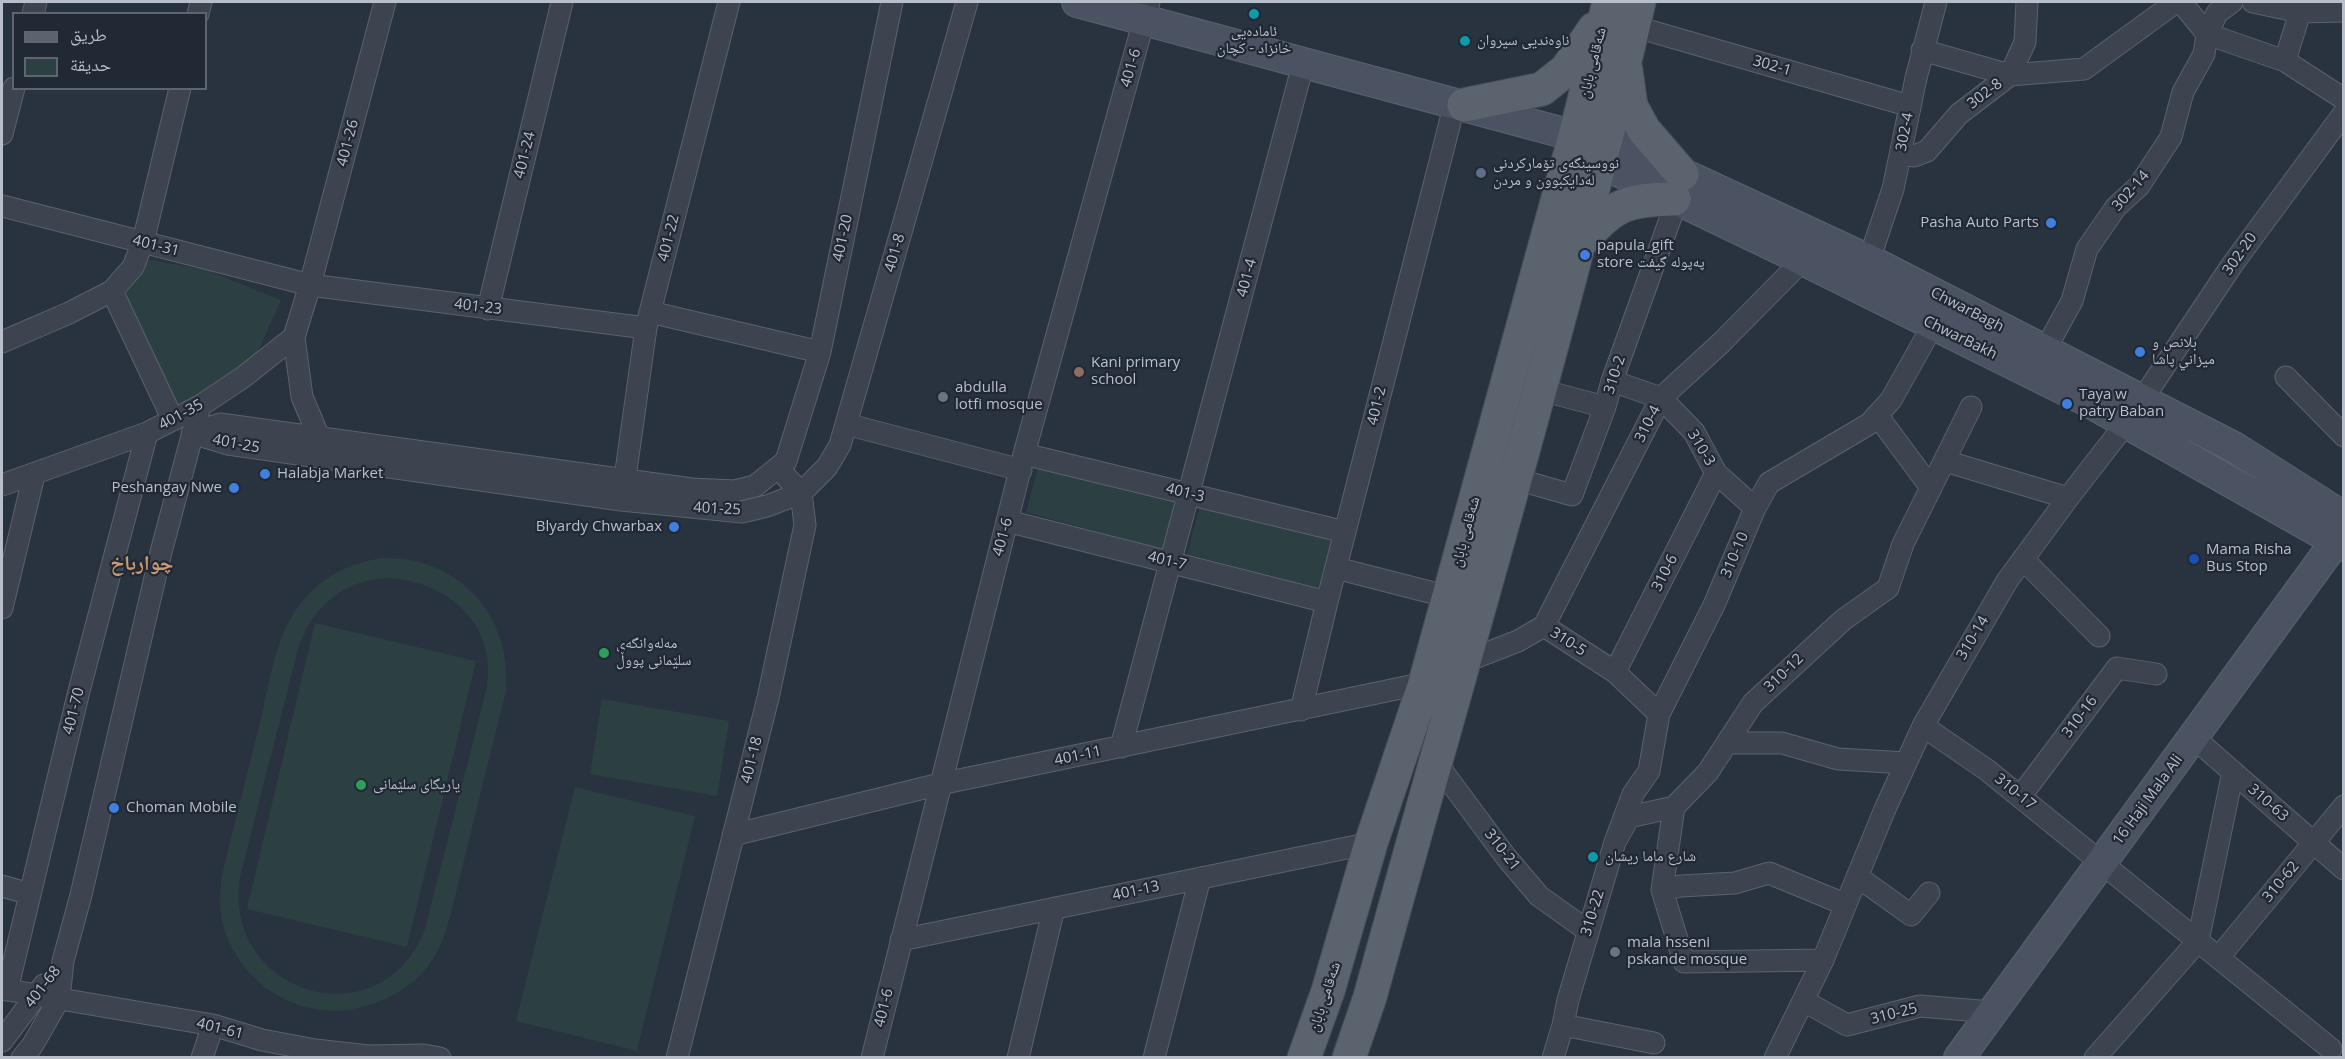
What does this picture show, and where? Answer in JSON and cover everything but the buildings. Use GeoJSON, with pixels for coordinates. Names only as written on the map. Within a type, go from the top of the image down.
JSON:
{"type":"FeatureCollection","features":[{"type":"Feature","properties":{"kind":"main road","name":"ChwarBakh"},"geometry":{"type":"LineString","coordinates":[[1077,2],[1147,10],[1304,61],[1459,104],[1593,145],[1803,260],[1933,325],[2135,411]]}},
{"type":"Feature","properties":{"kind":"main road","name":"شەقامی بابان"},"geometry":{"type":"LineString","coordinates":[[1304,1058],[1329,991],[1371,843],[1425,683],[1449,597],[1593,145],[1625,60],[1622,10]]}},
{"type":"Feature","properties":{"kind":"main road","name":"شەقامی بابان"},"geometry":{"type":"LineString","coordinates":[[1349,1058],[1370,997],[1541,390],[1577,245],[1593,145],[1622,10]]}},
{"type":"Feature","properties":{"kind":"main road"},"geometry":{"type":"LineString","coordinates":[[1459,104],[1542,89],[1566,70],[1622,10]]}},
{"type":"Feature","properties":{"kind":"main road"},"geometry":{"type":"LineString","coordinates":[[1577,245],[1604,216],[1625,204],[1678,191],[1631,106],[1625,60]]}},
{"type":"Feature","properties":{"kind":"main road","name":"ChwarBagh"},"geometry":{"type":"LineString","coordinates":[[1678,191],[1869,260],[2045,350],[2135,411],[2234,447],[2341,534]]}},
{"type":"Feature","properties":{"kind":"main road","name":"16 Haji Mala Ali"},"geometry":{"type":"LineString","coordinates":[[1959,1058],[2341,534]]}},
{"type":"Feature","properties":{"kind":"street","name":"401-26"},"geometry":{"type":"LineString","coordinates":[[310,285],[386,2]]}},
{"type":"Feature","properties":{"kind":"street","name":"401-24"},"geometry":{"type":"LineString","coordinates":[[488,309],[562,2]]}},
{"type":"Feature","properties":{"kind":"street","name":"401-22"},"geometry":{"type":"LineString","coordinates":[[625,478],[648,320],[729,2]]}},
{"type":"Feature","properties":{"kind":"street","name":"401-20"},"geometry":{"type":"LineString","coordinates":[[778,468],[786,461],[793,445],[820,352],[892,2]]}},
{"type":"Feature","properties":{"kind":"street","name":"401-8"},"geometry":{"type":"LineString","coordinates":[[801,493],[834,457],[846,424],[967,2]]}},
{"type":"Feature","properties":{"kind":"street","name":"302-4"},"geometry":{"type":"LineString","coordinates":[[1869,260],[1893,189],[1934,2]]}},
{"type":"Feature","properties":{"kind":"street","name":"302-8"},"geometry":{"type":"LineString","coordinates":[[1901,153],[1914,156],[1927,151],[1959,114],[2010,75],[2025,42],[2027,2]]}},
{"type":"Feature","properties":{"kind":"street"},"geometry":{"type":"LineString","coordinates":[[1922,50],[2010,75],[2084,69],[2176,2]]}},
{"type":"Feature","properties":{"kind":"street"},"geometry":{"type":"LineString","coordinates":[[2181,2],[2207,33],[2285,61],[2343,99]]}},
{"type":"Feature","properties":{"kind":"street","name":"302-14"},"geometry":{"type":"LineString","coordinates":[[2045,350],[2072,301],[2087,249],[2116,207],[2139,186],[2171,137],[2183,92],[2204,54],[2207,33],[2217,13],[2232,2]]}},
{"type":"Feature","properties":{"kind":"street"},"geometry":{"type":"LineString","coordinates":[[2253,2],[2300,12],[2343,11]]}},
{"type":"Feature","properties":{"kind":"street","name":"401-6"},"geometry":{"type":"LineString","coordinates":[[872,1058],[1007,521],[1147,10]]}},
{"type":"Feature","properties":{"kind":"street","name":"302-1"},"geometry":{"type":"LineString","coordinates":[[1622,10],[1910,106]]}},
{"type":"Feature","properties":{"kind":"street"},"geometry":{"type":"LineString","coordinates":[[2285,61],[2300,12]]}},
{"type":"Feature","properties":{"kind":"street","name":"401-4"},"geometry":{"type":"LineString","coordinates":[[1121,747],[1304,61]]}},
{"type":"Feature","properties":{"kind":"street"},"geometry":{"type":"LineString","coordinates":[[2,134],[13,90]]}},
{"type":"Feature","properties":{"kind":"street"},"geometry":{"type":"LineString","coordinates":[[2,342],[69,313],[112,291],[133,267],[143,242],[180,90]]}},
{"type":"Feature","properties":{"kind":"street","name":"401-2"},"geometry":{"type":"LineString","coordinates":[[1301,710],[1345,532],[1459,104]]}},
{"type":"Feature","properties":{"kind":"street","name":"302-20"},"geometry":{"type":"LineString","coordinates":[[2135,411],[2232,265],[2343,113]]}},
{"type":"Feature","properties":{"kind":"street","name":"310-2"},"geometry":{"type":"LineString","coordinates":[[1516,479],[1572,495],[1605,407],[1678,191]]}},
{"type":"Feature","properties":{"kind":"street","name":"401-31"},"geometry":{"type":"LineString","coordinates":[[2,206],[310,285]]}},
{"type":"Feature","properties":{"kind":"street","name":"310-4"},"geometry":{"type":"LineString","coordinates":[[1544,626],[1661,398],[1735,329],[1803,260]]}},
{"type":"Feature","properties":{"kind":"street","name":"401-23"},"geometry":{"type":"LineString","coordinates":[[310,285],[488,309],[648,320],[820,352]]}},
{"type":"Feature","properties":{"kind":"street"},"geometry":{"type":"LineString","coordinates":[[310,285],[294,337],[302,397],[320,437]]}},
{"type":"Feature","properties":{"kind":"street"},"geometry":{"type":"LineString","coordinates":[[112,291],[173,420]]}},
{"type":"Feature","properties":{"kind":"street","name":"310-10"},"geometry":{"type":"LineString","coordinates":[[1615,842],[1633,794],[1649,771],[1659,714],[1713,605],[1755,508],[1769,483],[1869,424],[1891,399],[1933,325]]}},
{"type":"Feature","properties":{"kind":"street","name":"401-35"},"geometry":{"type":"LineString","coordinates":[[2,485],[147,434],[200,406],[242,378],[294,337]]}},
{"type":"Feature","properties":{"kind":"street"},"geometry":{"type":"LineString","coordinates":[[2286,377],[2343,436]]}},
{"type":"Feature","properties":{"kind":"street","name":"310-3"},"geometry":{"type":"LineString","coordinates":[[1612,381],[1661,398],[1694,432],[1716,473],[1755,508]]}},
{"type":"Feature","properties":{"kind":"street"},"geometry":{"type":"LineString","coordinates":[[1541,390],[1605,407]]}},
{"type":"Feature","properties":{"kind":"street"},"geometry":{"type":"LineString","coordinates":[[63,961],[81,895],[161,552],[200,406]]}},
{"type":"Feature","properties":{"kind":"street","name":"310-12"},"geometry":{"type":"LineString","coordinates":[[1674,807],[1708,772],[1753,703],[1843,620],[1888,588],[1904,544],[1971,407]]}},
{"type":"Feature","properties":{"kind":"street","name":"310-14"},"geometry":{"type":"LineString","coordinates":[[1775,1058],[1823,960],[1844,904],[1858,877],[1885,809],[1923,726],[2007,581],[2135,411]]}},
{"type":"Feature","properties":{"kind":"street"},"geometry":{"type":"LineString","coordinates":[[1877,416],[1931,488]]}},
{"type":"Feature","properties":{"kind":"street","name":"401-25"},"geometry":{"type":"LineString","coordinates":[[192,433],[220,424],[692,489],[734,491],[755,486],[778,468]]}},
{"type":"Feature","properties":{"kind":"street","name":"401-3"},"geometry":{"type":"LineString","coordinates":[[846,424],[1023,462],[1189,494],[1345,532]]}},
{"type":"Feature","properties":{"kind":"street","name":"401-25"},"geometry":{"type":"LineString","coordinates":[[192,433],[228,444],[690,508],[742,512],[767,506],[801,493]]}},
{"type":"Feature","properties":{"kind":"street","name":"401-70"},"geometry":{"type":"LineString","coordinates":[[4,989],[147,434]]}},
{"type":"Feature","properties":{"kind":"street"},"geometry":{"type":"LineString","coordinates":[[1945,461],[2068,498]]}},
{"type":"Feature","properties":{"kind":"street"},"geometry":{"type":"LineString","coordinates":[[778,468],[801,493]]}},
{"type":"Feature","properties":{"kind":"street","name":"310-6"},"geometry":{"type":"LineString","coordinates":[[1615,672],[1716,473]]}},
{"type":"Feature","properties":{"kind":"street"},"geometry":{"type":"LineString","coordinates":[[2,608],[34,475]]}},
{"type":"Feature","properties":{"kind":"street","name":"401-18"},"geometry":{"type":"LineString","coordinates":[[677,1058],[768,698],[805,525],[801,493]]}},
{"type":"Feature","properties":{"kind":"street","name":"401-7"},"geometry":{"type":"LineString","coordinates":[[1007,521],[1327,602]]}},
{"type":"Feature","properties":{"kind":"street"},"geometry":{"type":"LineString","coordinates":[[2024,559],[2099,636]]}},
{"type":"Feature","properties":{"kind":"street"},"geometry":{"type":"LineString","coordinates":[[1336,568],[1449,597]]}},
{"type":"Feature","properties":{"kind":"street","name":"310-5"},"geometry":{"type":"LineString","coordinates":[[1464,662],[1518,641],[1544,626],[1615,672],[1659,714]]}},
{"type":"Feature","properties":{"kind":"street","name":"310-16"},"geometry":{"type":"LineString","coordinates":[[2020,796],[2117,668],[2156,674]]}},
{"type":"Feature","properties":{"kind":"street","name":"401-11"},"geometry":{"type":"LineString","coordinates":[[734,835],[940,784],[1425,683]]}},
{"type":"Feature","properties":{"kind":"street","name":"310-17"},"geometry":{"type":"LineString","coordinates":[[1923,726],[1987,770],[2199,941]]}},
{"type":"Feature","properties":{"kind":"street","name":"310-63"},"geometry":{"type":"LineString","coordinates":[[2193,737],[2343,869]]}},
{"type":"Feature","properties":{"kind":"street"},"geometry":{"type":"LineString","coordinates":[[1728,743],[1782,743],[1838,759],[1906,763]]}},
{"type":"Feature","properties":{"kind":"street","name":"310-21"},"geometry":{"type":"LineString","coordinates":[[1438,751],[1443,772],[1506,857],[1539,896],[1588,931]]}},
{"type":"Feature","properties":{"kind":"street"},"geometry":{"type":"LineString","coordinates":[[2101,1056],[2199,941],[2232,772]]}},
{"type":"Feature","properties":{"kind":"street","name":"310-62"},"geometry":{"type":"LineString","coordinates":[[2219,957],[2343,806]]}},
{"type":"Feature","properties":{"kind":"street"},"geometry":{"type":"LineString","coordinates":[[1674,807],[1662,890],[1684,962],[1823,960]]}},
{"type":"Feature","properties":{"kind":"street","name":"310-22"},"geometry":{"type":"LineString","coordinates":[[1553,1058],[1615,842],[1629,817],[1674,807]]}},
{"type":"Feature","properties":{"kind":"street","name":"401-13"},"geometry":{"type":"LineString","coordinates":[[901,940],[1371,843]]}},
{"type":"Feature","properties":{"kind":"street"},"geometry":{"type":"LineString","coordinates":[[1662,890],[1681,886],[1734,883],[1769,873],[1844,904]]}},
{"type":"Feature","properties":{"kind":"street"},"geometry":{"type":"LineString","coordinates":[[1858,877],[1911,915],[1929,893]]}},
{"type":"Feature","properties":{"kind":"street"},"geometry":{"type":"LineString","coordinates":[[1154,1058],[1200,878]]}},
{"type":"Feature","properties":{"kind":"street"},"geometry":{"type":"LineString","coordinates":[[2,886],[30,894]]}},
{"type":"Feature","properties":{"kind":"street"},"geometry":{"type":"LineString","coordinates":[[1018,1058],[1054,908]]}},
{"type":"Feature","properties":{"kind":"street"},"geometry":{"type":"LineString","coordinates":[[2199,941],[2333,1047]]}},
{"type":"Feature","properties":{"kind":"street","name":"401-68"},"geometry":{"type":"LineString","coordinates":[[2,1041],[63,961]]}},
{"type":"Feature","properties":{"kind":"street","name":"401-68"},"geometry":{"type":"LineString","coordinates":[[22,1058],[32,1046],[59,999],[63,961]]}},
{"type":"Feature","properties":{"kind":"street","name":"401-61"},"geometry":{"type":"LineString","coordinates":[[4,989],[213,1025],[262,1040],[315,1050],[369,1056],[429,1057]]}},
{"type":"Feature","properties":{"kind":"street","name":"310-25"},"geometry":{"type":"LineString","coordinates":[[1804,1002],[1847,1025],[1920,1006],[1991,1012]]}},
{"type":"Feature","properties":{"kind":"street"},"geometry":{"type":"LineString","coordinates":[[202,1058],[213,1025]]}},
{"type":"Feature","properties":{"kind":"street"},"geometry":{"type":"LineString","coordinates":[[1563,1025],[1654,1043]]}},
{"type":"Feature","properties":{"kind":"green space"},"geometry":{"type":"Polygon","coordinates":[[[145,259],[206,270],[281,300],[254,360],[175,414],[116,292],[145,259]]]}},
{"type":"Feature","properties":{"kind":"green space"},"geometry":{"type":"Polygon","coordinates":[[[1039,464],[1178,502],[1165,550],[1026,512],[1039,464]]]}},
{"type":"Feature","properties":{"kind":"green space"},"geometry":{"type":"Polygon","coordinates":[[[1200,506],[1332,539],[1319,588],[1187,554],[1200,506]]]}},
{"type":"Feature","properties":{"kind":"green space"},"geometry":{"type":"Polygon","coordinates":[[[383,558],[410,560],[435,567],[457,579],[475,596],[490,615],[500,638],[506,663],[506,690],[450,917],[434,958],[410,984],[385,999],[367,1006],[343,1010],[320,1010],[276,995],[242,964],[230,944],[222,921],[221,881],[271,673],[284,631],[298,607],[315,588],[346,568],[383,558]],[[388,578],[357,584],[331,599],[311,621],[298,649],[240,877],[241,918],[255,951],[279,975],[309,990],[342,993],[375,985],[404,964],[425,929],[487,687],[488,664],[484,644],[476,626],[448,597],[430,587],[388,578]]]}},
{"type":"Feature","properties":{"kind":"green space","name":"یاریگای سلێمانی"},"geometry":{"type":"Polygon","coordinates":[[[315,623],[476,661],[407,947],[247,909],[315,623]]]}},
{"type":"Feature","properties":{"kind":"green space"},"geometry":{"type":"Polygon","coordinates":[[[602,699],[729,721],[717,796],[590,774],[602,699]]]}},
{"type":"Feature","properties":{"kind":"green space"},"geometry":{"type":"Polygon","coordinates":[[[575,787],[695,816],[637,1051],[516,1021],[575,787]]]}},
{"type":"Feature","properties":{"kind":"place","name":"ئامادەیی خانزاد - کچان"},"geometry":{"type":"Point","coordinates":[1254,14]}},
{"type":"Feature","properties":{"kind":"place","name":"ناوەندیی سیروان"},"geometry":{"type":"Point","coordinates":[1465,41]}},
{"type":"Feature","properties":{"kind":"place","name":"نووسینگەی تۆمارکردنی لەدایکبوون و مردن"},"geometry":{"type":"Point","coordinates":[1481,173]}},
{"type":"Feature","properties":{"kind":"place","name":"Pasha Auto Parts"},"geometry":{"type":"Point","coordinates":[2051,223]}},
{"type":"Feature","properties":{"kind":"place","name":"papula_gift store پەپولە گیفت"},"geometry":{"type":"Point","coordinates":[1585,255]}},
{"type":"Feature","properties":{"kind":"place","name":"بلانص و ميزاني پاشا"},"geometry":{"type":"Point","coordinates":[2140,352]}},
{"type":"Feature","properties":{"kind":"place","name":"Kani primary school"},"geometry":{"type":"Point","coordinates":[1079,372]}},
{"type":"Feature","properties":{"kind":"place","name":"abdulla lotfi mosque"},"geometry":{"type":"Point","coordinates":[943,397]}},
{"type":"Feature","properties":{"kind":"place","name":"Taya w patry Baban"},"geometry":{"type":"Point","coordinates":[2067,404]}},
{"type":"Feature","properties":{"kind":"place","name":"Halabja Market"},"geometry":{"type":"Point","coordinates":[265,474]}},
{"type":"Feature","properties":{"kind":"place","name":"Peshangay Nwe"},"geometry":{"type":"Point","coordinates":[234,488]}},
{"type":"Feature","properties":{"kind":"place","name":"Blyardy Chwarbax"},"geometry":{"type":"Point","coordinates":[674,527]}},
{"type":"Feature","properties":{"kind":"place","name":"Mama Risha Bus Stop"},"geometry":{"type":"Point","coordinates":[2194,559]}},
{"type":"Feature","properties":{"kind":"place","name":"مەلەوانگەی سلێمانی پووڵ"},"geometry":{"type":"Point","coordinates":[604,653]}},
{"type":"Feature","properties":{"kind":"place","name":"یاریگای سلێمانی"},"geometry":{"type":"Point","coordinates":[361,785]}},
{"type":"Feature","properties":{"kind":"place","name":"Choman Mobile"},"geometry":{"type":"Point","coordinates":[114,808]}},
{"type":"Feature","properties":{"kind":"place","name":"شارع ماما ريشان"},"geometry":{"type":"Point","coordinates":[1593,857]}},
{"type":"Feature","properties":{"kind":"place","name":"mala hsseni pskande mosque"},"geometry":{"type":"Point","coordinates":[1615,952]}},
{"type":"Feature","properties":{"kind":"district","name":"چوارباخ"},"geometry":{"type":"Point","coordinates":[142,564]}}]}
